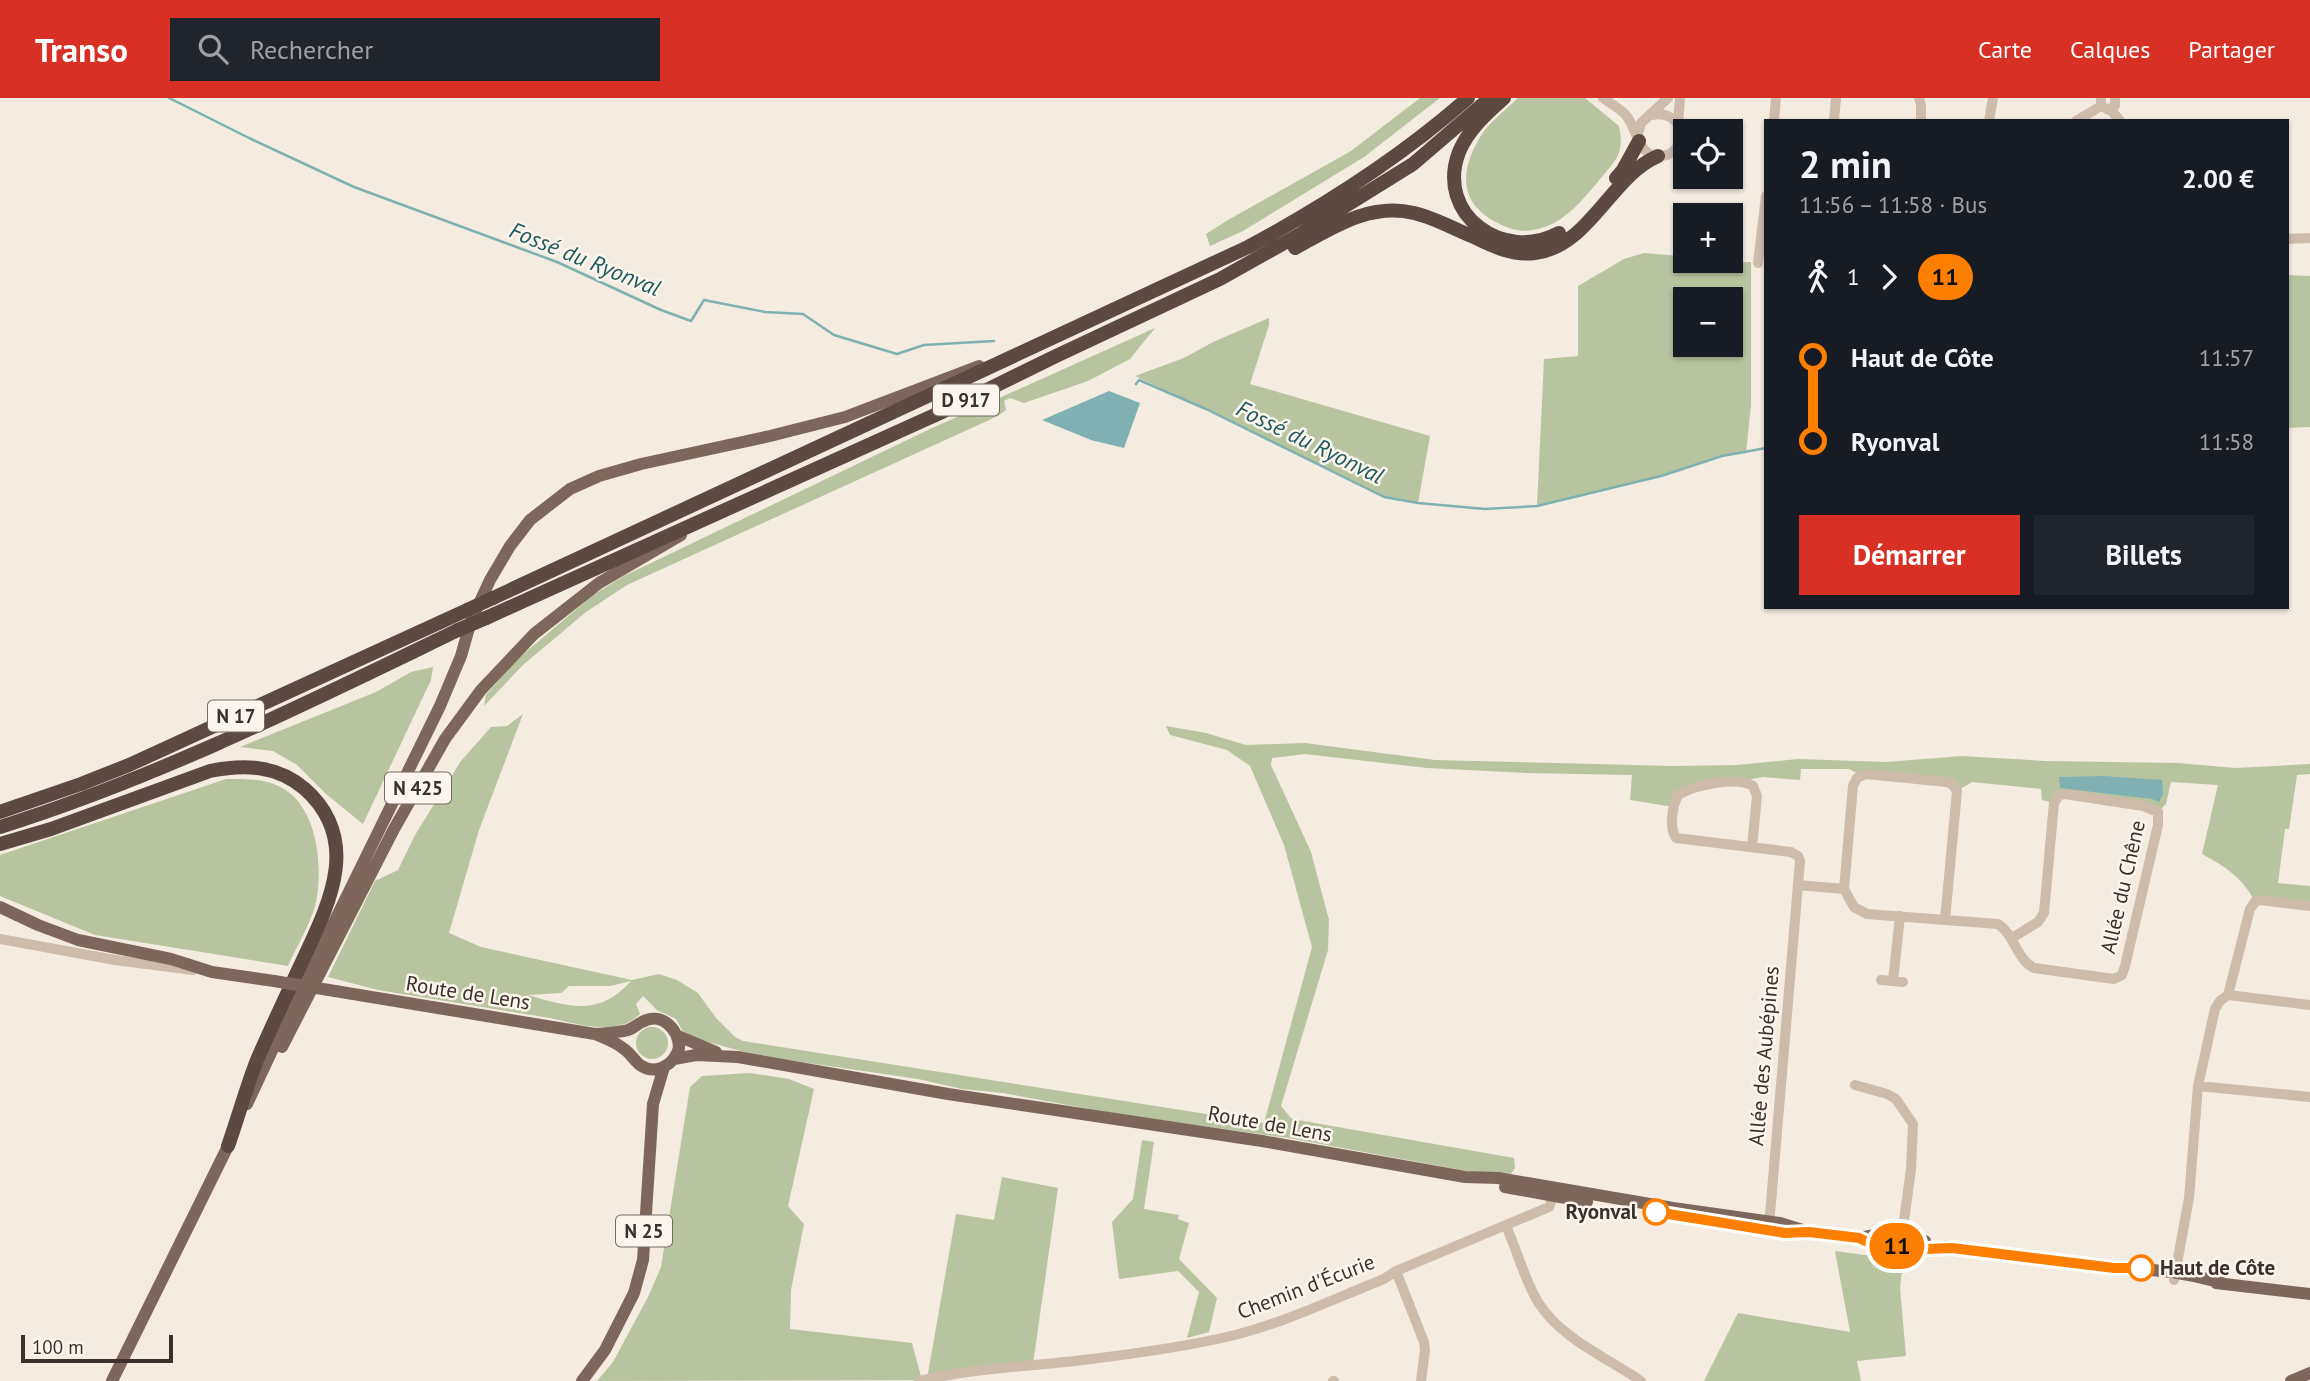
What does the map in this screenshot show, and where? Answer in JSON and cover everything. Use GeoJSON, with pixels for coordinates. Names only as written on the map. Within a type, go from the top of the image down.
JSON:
{"type":"FeatureCollection","features":[{"type":"Feature","properties":{"kind":"highway","name":"D 917"},"geometry":{"type":"LineString","coordinates":[[467,610],[1188,276],[1296,221],[1394,158],[1468,98]]}},
{"type":"Feature","properties":{"kind":"highway","name":"D 917"},"geometry":{"type":"LineString","coordinates":[[458,630],[944,411],[1220,279],[1314,226],[1413,164],[1490,98]]}},
{"type":"Feature","properties":{"kind":"highway"},"geometry":{"type":"LineString","coordinates":[[1504,98],[1475,126],[1466,140],[1455,166],[1454,188],[1463,211],[1471,222],[1501,239],[1534,243],[1566,229],[1623,170],[1638,138]]}},
{"type":"Feature","properties":{"kind":"highway"},"geometry":{"type":"LineString","coordinates":[[1220,279],[1250,271],[1350,219],[1387,210],[1399,210],[1430,218],[1498,248],[1523,254],[1544,251],[1574,234],[1631,173],[1658,156]]}},
{"type":"Feature","properties":{"kind":"highway","name":"N 17"},"geometry":{"type":"LineString","coordinates":[[0,812],[129,765],[467,610]]}},
{"type":"Feature","properties":{"kind":"highway","name":"N 17"},"geometry":{"type":"LineString","coordinates":[[0,827],[38,815],[236,737],[458,630]]}},
{"type":"Feature","properties":{"kind":"highway"},"geometry":{"type":"LineString","coordinates":[[0,844],[228,767],[260,767],[276,772],[302,787],[323,809],[332,828],[336,846],[331,896],[256,1062],[228,1146]]}},
{"type":"Feature","properties":{"kind":"main road","name":"N 425"},"geometry":{"type":"LineString","coordinates":[[112,1381],[440,706],[485,590],[510,545],[530,520],[570,489],[598,476],[845,417],[908,395],[969,369],[1009,359]]}},
{"type":"Feature","properties":{"kind":"main road","name":"N 425"},"geometry":{"type":"LineString","coordinates":[[228,1146],[299,1015],[394,829],[463,712],[534,634],[599,583],[662,548],[709,517]]}},
{"type":"Feature","properties":{"kind":"main road","name":"Route de Lens"},"geometry":{"type":"LineString","coordinates":[[0,907],[37,925],[78,940],[171,959],[212,972],[595,1034]]}},
{"type":"Feature","properties":{"kind":"main road"},"geometry":{"type":"LineString","coordinates":[[595,1034],[620,1032],[635,1028],[648,1020],[661,1020],[671,1026],[678,1036],[679,1048],[669,1063],[645,1068],[635,1060],[629,1041],[635,1028]]}},
{"type":"Feature","properties":{"kind":"main road"},"geometry":{"type":"LineString","coordinates":[[595,1034],[632,1055]]}},
{"type":"Feature","properties":{"kind":"main road"},"geometry":{"type":"LineString","coordinates":[[678,1036],[722,1055]]}},
{"type":"Feature","properties":{"kind":"main road","name":"Route de Lens"},"geometry":{"type":"LineString","coordinates":[[669,1063],[696,1055],[722,1055],[948,1094],[1262,1141],[1465,1177],[1498,1178],[1556,1192],[1673,1208],[1769,1226],[1859,1238],[1873,1235],[1901,1242],[2114,1268],[2139,1275],[2175,1276],[2310,1294]]}},
{"type":"Feature","properties":{"kind":"main road","name":"N 25"},"geometry":{"type":"LineString","coordinates":[[582,1381],[605,1350],[634,1293],[643,1260],[653,1104],[669,1063]]}},
{"type":"Feature","properties":{"kind":"main road"},"geometry":{"type":"LineString","coordinates":[[2291,1381],[2310,1373]]}},
{"type":"Feature","properties":{"kind":"street"},"geometry":{"type":"LineString","coordinates":[[1602,98],[1625,114],[1648,153],[1658,156],[1673,151]]}},
{"type":"Feature","properties":{"kind":"street"},"geometry":{"type":"LineString","coordinates":[[1638,138],[1642,123],[1668,98]]}},
{"type":"Feature","properties":{"kind":"street"},"geometry":{"type":"LineString","coordinates":[[1678,119],[1680,98]]}},
{"type":"Feature","properties":{"kind":"street"},"geometry":{"type":"LineString","coordinates":[[1774,119],[1776,98]]}},
{"type":"Feature","properties":{"kind":"street"},"geometry":{"type":"LineString","coordinates":[[1833,119],[1836,98]]}},
{"type":"Feature","properties":{"kind":"street"},"geometry":{"type":"LineString","coordinates":[[1919,98],[1920,119]]}},
{"type":"Feature","properties":{"kind":"street"},"geometry":{"type":"LineString","coordinates":[[1989,119],[1993,98]]}},
{"type":"Feature","properties":{"kind":"street"},"geometry":{"type":"LineString","coordinates":[[2111,110],[2116,104],[2115,98]]}},
{"type":"Feature","properties":{"kind":"street"},"geometry":{"type":"LineString","coordinates":[[2079,119],[2101,102],[2106,110],[2111,110],[2118,119]]}},
{"type":"Feature","properties":{"kind":"street"},"geometry":{"type":"LineString","coordinates":[[1625,114],[1650,116],[1658,113],[1673,119]]}},
{"type":"Feature","properties":{"kind":"street"},"geometry":{"type":"LineString","coordinates":[[1758,263],[1764,213]]}},
{"type":"Feature","properties":{"kind":"street"},"geometry":{"type":"LineString","coordinates":[[2289,239],[2310,238]]}},
{"type":"Feature","properties":{"kind":"street"},"geometry":{"type":"LineString","coordinates":[[1945,920],[1957,791],[1947,782],[1866,774],[1857,778],[1853,786],[1844,889],[1858,911],[1867,914],[1900,916],[1945,920],[1998,924],[2012,938]]}},
{"type":"Feature","properties":{"kind":"street"},"geometry":{"type":"LineString","coordinates":[[1725,782],[1742,782],[1753,786],[1757,796],[1752,847],[1676,838],[1672,830],[1678,795],[1725,782]]}},
{"type":"Feature","properties":{"kind":"street","name":"Allée du Chêne"},"geometry":{"type":"LineString","coordinates":[[2059,795],[2155,809],[2159,815],[2158,825],[2125,966],[2118,978],[2108,979],[2034,968],[2025,961],[2012,938],[2038,922],[2044,912],[2054,803],[2059,795]]}},
{"type":"Feature","properties":{"kind":"street","name":"Allée des Aubépines"},"geometry":{"type":"LineString","coordinates":[[1752,847],[1796,853],[1800,860],[1769,1226]]}},
{"type":"Feature","properties":{"kind":"street"},"geometry":{"type":"LineString","coordinates":[[1798,885],[1844,889]]}},
{"type":"Feature","properties":{"kind":"street"},"geometry":{"type":"LineString","coordinates":[[2175,1276],[2189,1198],[2198,1086],[2215,1009],[2228,995],[2252,905],[2260,901],[2310,906]]}},
{"type":"Feature","properties":{"kind":"street"},"geometry":{"type":"LineString","coordinates":[[1881,980],[1898,982],[1900,916]]}},
{"type":"Feature","properties":{"kind":"street"},"geometry":{"type":"LineString","coordinates":[[0,939],[115,960],[212,972]]}},
{"type":"Feature","properties":{"kind":"street"},"geometry":{"type":"LineString","coordinates":[[2228,995],[2310,1005]]}},
{"type":"Feature","properties":{"kind":"street"},"geometry":{"type":"LineString","coordinates":[[1855,1085],[1896,1099],[1913,1124],[1911,1169],[1901,1242]]}},
{"type":"Feature","properties":{"kind":"street"},"geometry":{"type":"LineString","coordinates":[[2198,1086],[2310,1097]]}},
{"type":"Feature","properties":{"kind":"street","name":"Chemin d'Écurie"},"geometry":{"type":"LineString","coordinates":[[920,1381],[966,1372],[1082,1360],[1231,1336],[1322,1304],[1549,1208],[1556,1192]]}},
{"type":"Feature","properties":{"kind":"street"},"geometry":{"type":"LineString","coordinates":[[1506,1226],[1537,1301],[1553,1321],[1581,1344],[1641,1381]]}},
{"type":"Feature","properties":{"kind":"street"},"geometry":{"type":"LineString","coordinates":[[1396,1271],[1424,1342],[1421,1381]]}},
{"type":"Feature","properties":{"kind":"green space"},"geometry":{"type":"Polygon","coordinates":[[[1420,98],[1440,98],[1364,157],[1243,231],[1210,246],[1206,234],[1351,151],[1420,98]]]}},
{"type":"Feature","properties":{"kind":"green space"},"geometry":{"type":"Polygon","coordinates":[[[1518,98],[1585,98],[1619,126],[1621,136],[1617,157],[1577,205],[1553,224],[1528,231],[1507,227],[1481,212],[1468,193],[1466,182],[1469,160],[1480,137],[1518,98]]]}},
{"type":"Feature","properties":{"kind":"green space"},"geometry":{"type":"Polygon","coordinates":[[[1644,253],[1673,255],[1673,273],[1743,273],[1743,262],[1751,262],[1751,405],[1746,453],[1722,456],[1661,476],[1537,506],[1544,359],[1578,356],[1578,286],[1624,259],[1644,253]]]}},
{"type":"Feature","properties":{"kind":"green space"},"geometry":{"type":"Polygon","coordinates":[[[2289,275],[2310,276],[2310,427],[2289,428],[2289,275]]]}},
{"type":"Feature","properties":{"kind":"green space"},"geometry":{"type":"Polygon","coordinates":[[[1269,318],[1250,384],[1430,436],[1418,503],[1384,497],[1135,376],[1184,358],[1213,342],[1269,318]]]}},
{"type":"Feature","properties":{"kind":"green space"},"geometry":{"type":"Polygon","coordinates":[[[1155,328],[1130,359],[1088,381],[1024,403],[1010,398],[1004,401],[1006,410],[998,416],[627,585],[586,612],[523,665],[484,706],[486,695],[514,662],[593,595],[624,576],[930,429],[1155,328]]]}},
{"type":"Feature","properties":{"kind":"green space"},"geometry":{"type":"Polygon","coordinates":[[[433,667],[431,680],[363,824],[326,794],[297,765],[273,751],[240,747],[376,692],[411,672],[433,667]]]}},
{"type":"Feature","properties":{"kind":"green space"},"geometry":{"type":"Polygon","coordinates":[[[523,714],[479,830],[449,933],[481,947],[632,980],[659,974],[677,980],[698,993],[716,1018],[735,1037],[743,1041],[1264,1123],[1312,947],[1284,845],[1250,766],[1227,750],[1170,735],[1166,726],[1206,733],[1246,745],[1305,743],[1435,760],[1673,766],[1737,765],[1798,759],[1886,762],[1962,756],[2045,761],[2178,763],[2236,768],[2310,764],[2310,774],[2297,775],[2289,829],[2285,829],[2278,883],[2310,886],[2310,906],[2255,902],[2233,874],[2202,854],[2218,785],[2171,782],[2166,804],[2158,812],[2065,794],[2054,803],[2042,800],[2041,789],[1972,782],[1957,791],[1952,784],[1860,775],[1849,769],[1801,769],[1800,780],[1763,777],[1683,792],[1674,807],[1630,800],[1632,775],[1427,768],[1305,754],[1272,758],[1271,765],[1311,852],[1329,920],[1328,950],[1281,1106],[1291,1118],[1298,1120],[1514,1158],[1515,1168],[1511,1174],[1472,1172],[1288,1138],[1111,1113],[741,1051],[690,1037],[676,1019],[657,1010],[643,996],[636,1004],[640,1014],[631,1021],[597,1027],[378,990],[328,977],[375,881],[398,870],[415,835],[461,761],[491,727],[507,726],[523,714]],[[631,981],[610,986],[569,986],[561,993],[528,995],[557,1003],[583,1006],[607,1000],[631,981]]]}},
{"type":"Feature","properties":{"kind":"green space"},"geometry":{"type":"Polygon","coordinates":[[[226,779],[248,779],[277,785],[295,798],[311,825],[318,856],[316,902],[288,966],[95,935],[0,896],[0,855],[226,779]]]}},
{"type":"Feature","properties":{"kind":"green space"},"geometry":{"type":"Polygon","coordinates":[[[652,1027],[663,1032],[668,1043],[663,1054],[652,1059],[641,1054],[636,1043],[641,1032],[652,1027]]]}},
{"type":"Feature","properties":{"kind":"green space"},"geometry":{"type":"Polygon","coordinates":[[[750,1073],[789,1079],[814,1089],[788,1206],[804,1224],[791,1290],[790,1329],[912,1343],[922,1380],[597,1381],[613,1362],[661,1267],[690,1087],[702,1076],[750,1073]]]}},
{"type":"Feature","properties":{"kind":"green space"},"geometry":{"type":"Polygon","coordinates":[[[1142,1140],[1154,1142],[1144,1209],[1179,1215],[1178,1219],[1189,1223],[1179,1259],[1217,1298],[1209,1332],[1187,1338],[1199,1292],[1178,1271],[1119,1279],[1112,1222],[1133,1199],[1142,1140]]]}},
{"type":"Feature","properties":{"kind":"green space"},"geometry":{"type":"Polygon","coordinates":[[[1002,1177],[1058,1188],[1033,1364],[927,1379],[956,1214],[994,1220],[1002,1177]]]}},
{"type":"Feature","properties":{"kind":"green space"},"geometry":{"type":"Polygon","coordinates":[[[1835,1251],[1903,1260],[1900,1288],[1906,1356],[1857,1361],[1861,1381],[1704,1381],[1738,1313],[1850,1332],[1835,1251]]]}},
{"type":"Feature","properties":{"kind":"water"},"geometry":{"type":"Polygon","coordinates":[[[1109,391],[1140,403],[1124,448],[1091,440],[1042,420],[1109,391]]]}},
{"type":"Feature","properties":{"kind":"water"},"geometry":{"type":"Polygon","coordinates":[[[2104,776],[2162,780],[2163,794],[2159,802],[2060,788],[2059,777],[2104,776]]]}},
{"type":"Feature","properties":{"kind":"waterway","name":"Fossé du Ryonval"},"geometry":{"type":"LineString","coordinates":[[169,98],[354,187],[557,262],[691,321],[704,300],[765,312],[803,314],[834,335],[897,354],[924,345],[994,341]]}},
{"type":"Feature","properties":{"kind":"waterway","name":"Fossé du Ryonval"},"geometry":{"type":"LineString","coordinates":[[1136,384],[1139,380],[1206,409],[1384,497],[1418,503],[1485,509],[1537,506],[1661,476],[1722,456],[1764,448]]}},
{"type":"Feature","properties":{"kind":"bus line","name":"11"},"geometry":{"type":"LineString","coordinates":[[1656,1212],[1785,1233],[1809,1232],[1859,1238],[1872,1244],[1927,1249],[1952,1248],[2114,1268],[2141,1268]]}},
{"type":"Feature","properties":{"kind":"place","name":"Ryonval"},"geometry":{"type":"Point","coordinates":[1656,1212]}},
{"type":"Feature","properties":{"kind":"place","name":"Haut de Côte"},"geometry":{"type":"Point","coordinates":[2141,1268]}}]}
